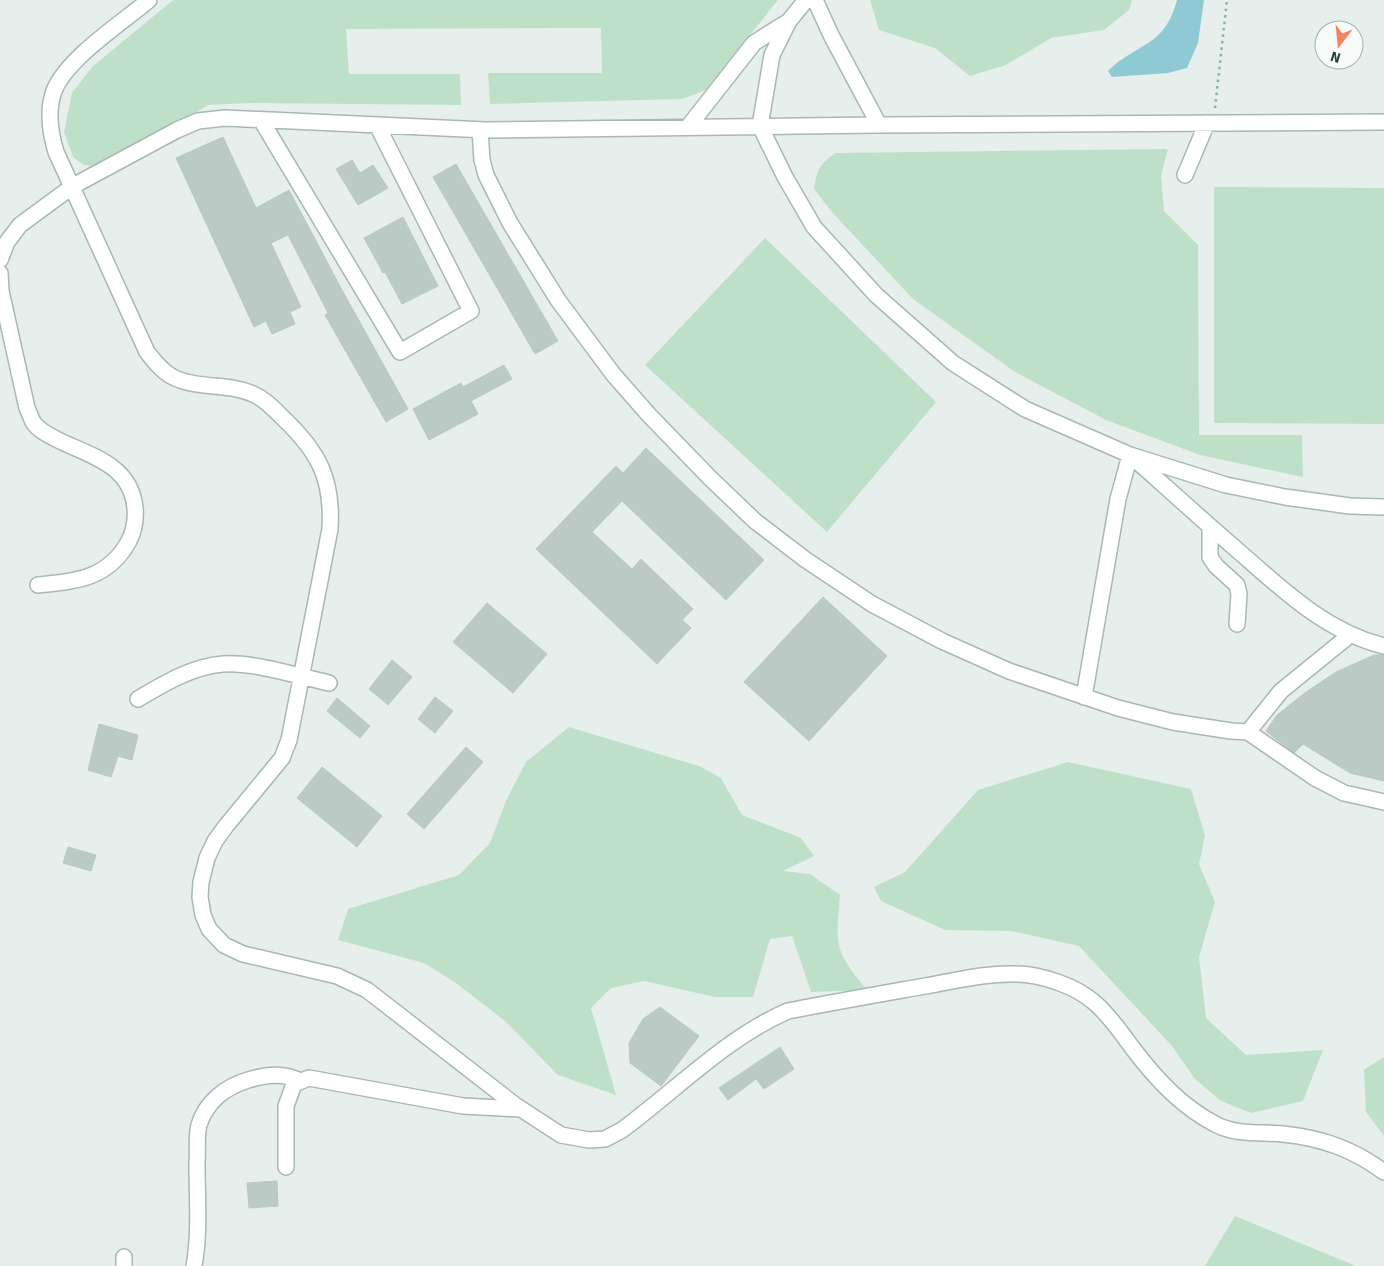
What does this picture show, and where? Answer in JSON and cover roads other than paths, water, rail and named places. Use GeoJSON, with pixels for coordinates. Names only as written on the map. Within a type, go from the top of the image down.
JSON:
{"type":"FeatureCollection","features":[{"type":"Feature","properties":{"kind":"street"},"geometry":{"type":"LineString","coordinates":[[149,0],[84,53],[66,71],[54,90],[50,113],[50,135],[56,152],[73,186],[146,352],[159,367],[172,376],[187,382],[231,386],[253,394],[268,403],[310,447],[321,465],[332,503],[330,529],[302,677],[288,740],[282,758],[226,826],[207,858],[201,882],[200,897],[203,915],[209,930],[224,945],[243,954],[337,976],[367,990],[521,1109],[561,1135],[589,1140],[605,1139],[629,1125],[764,1021],[788,1011],[968,978],[1016,974],[1044,978],[1070,988],[1095,1002],[1120,1029],[1135,1051],[1176,1099],[1202,1117],[1223,1128],[1284,1134],[1330,1142],[1362,1155],[1384,1172]]}},
{"type":"Feature","properties":{"kind":"street"},"geometry":{"type":"LineString","coordinates":[[806,0],[788,22],[772,55],[760,126],[785,177],[814,226],[876,296],[953,363],[1025,409],[1130,455],[1226,485],[1285,497],[1350,506],[1384,507]]}},
{"type":"Feature","properties":{"kind":"street"},"geometry":{"type":"LineString","coordinates":[[816,0],[831,35],[879,125]]}},
{"type":"Feature","properties":{"kind":"street"},"geometry":{"type":"LineString","coordinates":[[688,127],[754,43],[788,22]]}},
{"type":"Feature","properties":{"kind":"street"},"geometry":{"type":"LineString","coordinates":[[0,260],[7,242],[20,225],[73,186],[177,130],[198,121],[225,118],[480,130],[760,126],[1384,122]]}},
{"type":"Feature","properties":{"kind":"street"},"geometry":{"type":"LineString","coordinates":[[261,120],[400,352],[472,311],[377,125]]}},
{"type":"Feature","properties":{"kind":"street"},"geometry":{"type":"LineString","coordinates":[[1185,175],[1210,123]]}},
{"type":"Feature","properties":{"kind":"street"},"geometry":{"type":"LineString","coordinates":[[480,130],[482,160],[486,175],[510,223],[558,300],[613,374],[649,415],[755,521],[806,560],[872,604],[942,641],[1009,671],[1084,697],[1172,722],[1248,732],[1315,778],[1344,793],[1384,802]]}},
{"type":"Feature","properties":{"kind":"street"},"geometry":{"type":"LineString","coordinates":[[0,274],[7,318],[28,408],[34,423],[49,436],[109,463],[122,475],[134,496],[136,518],[131,538],[120,557],[99,573],[79,580],[38,584]]}},
{"type":"Feature","properties":{"kind":"street"},"geometry":{"type":"LineString","coordinates":[[1130,455],[1298,603],[1350,635],[1363,641],[1384,646]]}},
{"type":"Feature","properties":{"kind":"street"},"geometry":{"type":"LineString","coordinates":[[1084,697],[1118,499],[1130,455]]}},
{"type":"Feature","properties":{"kind":"street"},"geometry":{"type":"LineString","coordinates":[[1210,526],[1210,557],[1216,566],[1237,585],[1239,594],[1237,624]]}},
{"type":"Feature","properties":{"kind":"street"},"geometry":{"type":"LineString","coordinates":[[1248,732],[1281,691],[1350,635]]}},
{"type":"Feature","properties":{"kind":"street"},"geometry":{"type":"LineString","coordinates":[[138,699],[185,674],[222,664],[248,666],[329,683]]}},
{"type":"Feature","properties":{"kind":"street"},"geometry":{"type":"LineString","coordinates":[[194,1266],[197,1236],[199,1125],[206,1109],[217,1096],[233,1085],[248,1080],[271,1075],[287,1076],[300,1081]]}},
{"type":"Feature","properties":{"kind":"street"},"geometry":{"type":"LineString","coordinates":[[286,1167],[288,1099],[294,1084],[309,1078],[318,1078],[463,1106],[521,1109]]}},
{"type":"Feature","properties":{"kind":"water"},"geometry":{"type":"Polygon","coordinates":[[[1177,0],[1204,0],[1198,43],[1187,68],[1168,73],[1112,77],[1108,71],[1130,54],[1149,43],[1165,27],[1172,16],[1177,0]]]}}]}
